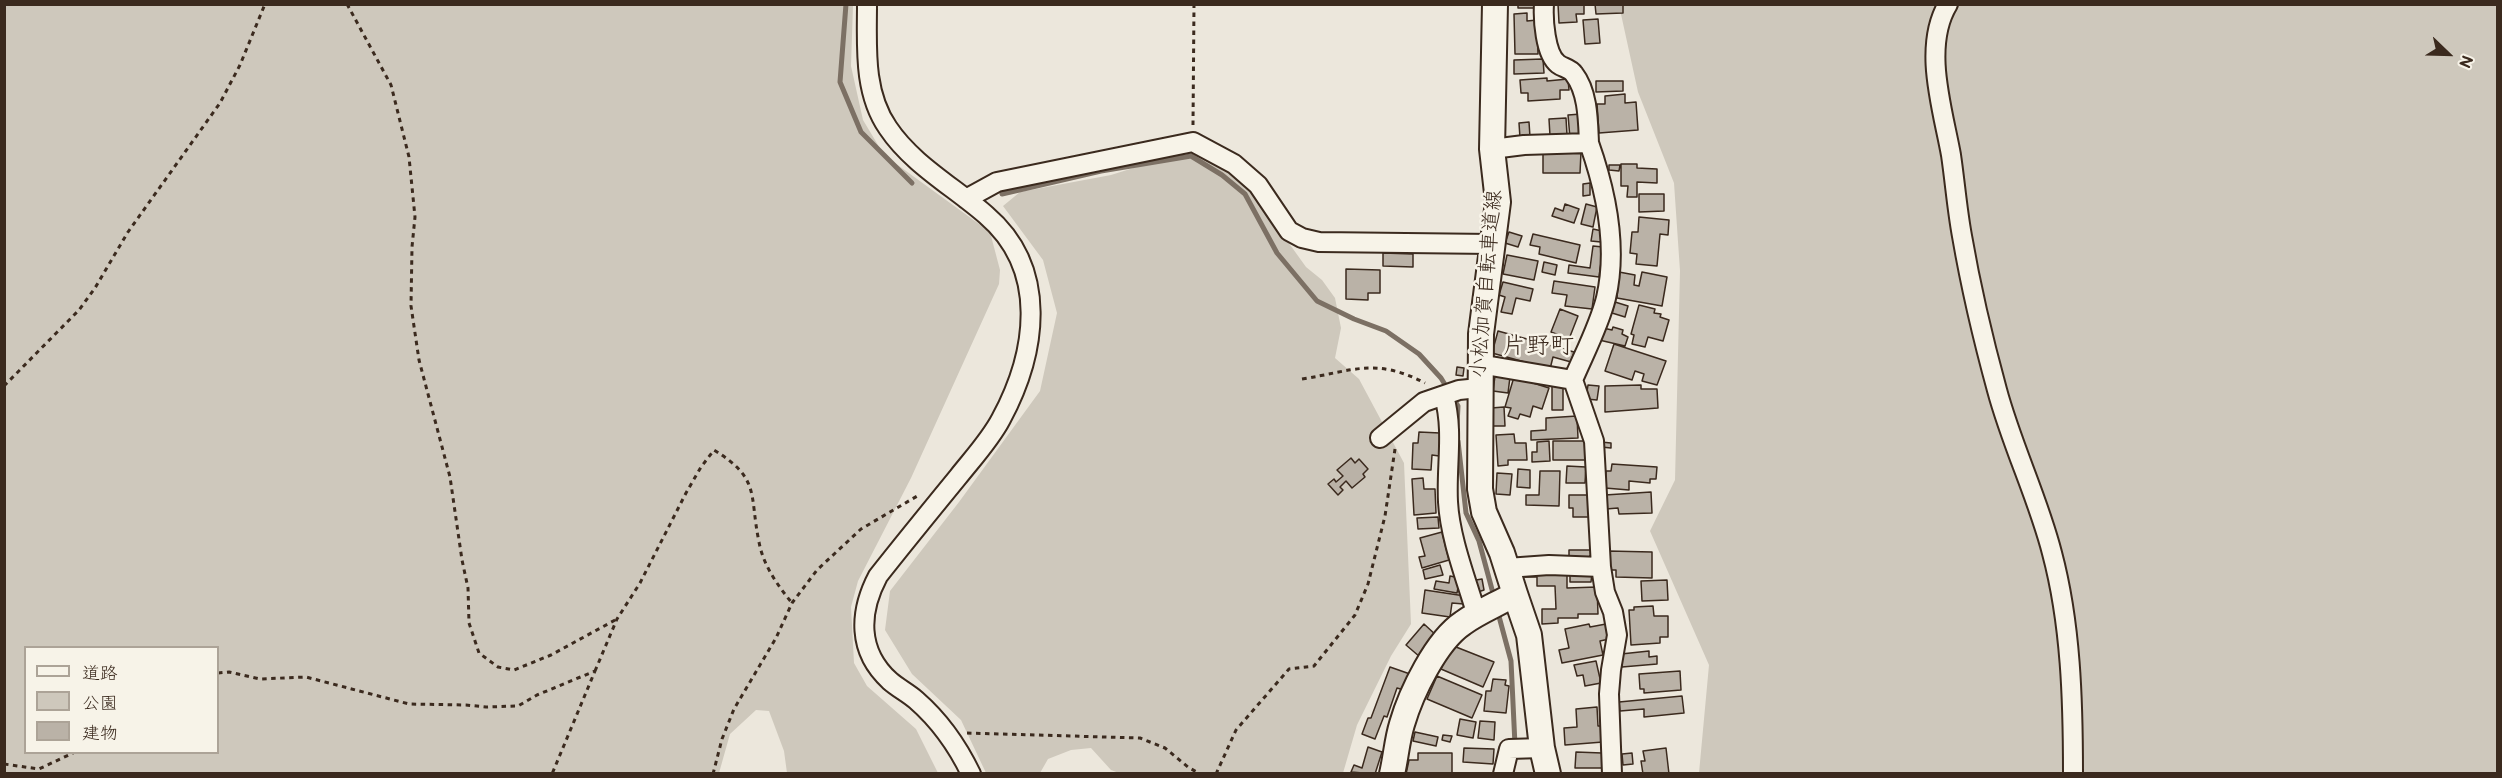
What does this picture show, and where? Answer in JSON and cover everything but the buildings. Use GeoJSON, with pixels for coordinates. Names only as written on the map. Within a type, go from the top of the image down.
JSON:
{"type":"FeatureCollection","features":[{"type":"Feature","properties":{"kind":"main road","name":"小松加賀自転車道線"},"geometry":{"type":"LineString","coordinates":[[1495,4],[1492,149],[1498,202],[1479,376],[1480,489],[1484,512],[1507,568],[1529,634],[1542,748],[1548,774]]}},
{"type":"Feature","properties":{"kind":"main road"},"geometry":{"type":"LineString","coordinates":[[1392,774],[1402,724],[1422,678],[1446,639],[1462,623],[1515,594]]}},
{"type":"Feature","properties":{"kind":"street"},"geometry":{"type":"LineString","coordinates":[[867,4],[867,70],[875,101],[887,127],[908,152],[988,216],[1016,247],[1031,294],[1030,328],[1023,364],[1001,419],[878,576],[868,595],[864,611],[869,652],[878,668],[916,700],[945,731],[971,774]]}},
{"type":"Feature","properties":{"kind":"street"},"geometry":{"type":"LineString","coordinates":[[1544,4],[1548,43],[1553,58],[1558,64],[1573,72],[1586,105],[1589,143],[1610,225],[1612,258],[1606,299],[1573,380],[1594,441],[1601,567],[1605,592],[1613,612],[1617,635],[1611,670],[1610,694],[1612,774]]}},
{"type":"Feature","properties":{"kind":"street"},"geometry":{"type":"LineString","coordinates":[[1948,4],[1938,31],[1937,88],[1951,156],[1961,234],[1974,303],[1997,392],[2053,555],[2066,627],[2073,707],[2073,774]]}},
{"type":"Feature","properties":{"kind":"street"},"geometry":{"type":"LineString","coordinates":[[966,199],[997,182],[1193,142],[1234,164],[1258,185],[1289,231],[1302,238],[1319,242],[1492,244]]}},
{"type":"Feature","properties":{"kind":"street"},"geometry":{"type":"LineString","coordinates":[[1492,149],[1524,145],[1589,143]]}},
{"type":"Feature","properties":{"kind":"street"},"geometry":{"type":"LineString","coordinates":[[1388,441],[1424,402],[1459,390],[1479,376],[1573,380]]}},
{"type":"Feature","properties":{"kind":"street"},"geometry":{"type":"LineString","coordinates":[[1444,396],[1449,415],[1448,503],[1456,545],[1478,615]]}},
{"type":"Feature","properties":{"kind":"street"},"geometry":{"type":"LineString","coordinates":[[1507,568],[1550,565],[1601,567]]}},
{"type":"Feature","properties":{"kind":"street"},"geometry":{"type":"LineString","coordinates":[[1503,774],[1509,749],[1542,748]]}},
{"type":"Feature","properties":{"kind":"path"},"geometry":{"type":"LineString","coordinates":[[4,386],[79,310],[95,288],[128,232],[220,103],[240,65],[265,4]]}},
{"type":"Feature","properties":{"kind":"path"},"geometry":{"type":"LineString","coordinates":[[347,4],[391,85],[409,157],[415,217],[411,306],[419,360],[450,477],[468,588],[470,623],[479,653],[498,668],[514,670],[571,645],[617,619]]}},
{"type":"Feature","properties":{"kind":"path"},"geometry":{"type":"LineString","coordinates":[[1193,142],[1194,4]]}},
{"type":"Feature","properties":{"kind":"path"},"geometry":{"type":"LineString","coordinates":[[1302,379],[1360,368],[1396,369],[1435,388],[1444,396]]}},
{"type":"Feature","properties":{"kind":"path"},"geometry":{"type":"LineString","coordinates":[[1216,774],[1236,730],[1289,669],[1314,666],[1354,615],[1368,584],[1381,532],[1388,441]]}},
{"type":"Feature","properties":{"kind":"path"},"geometry":{"type":"LineString","coordinates":[[552,774],[617,619],[640,583],[701,466],[714,450],[736,464],[749,482],[756,512],[759,542],[768,566],[781,590],[792,603]]}},
{"type":"Feature","properties":{"kind":"path"},"geometry":{"type":"LineString","coordinates":[[713,774],[722,739],[734,709],[776,638],[792,603],[817,570],[861,529],[920,495]]}},
{"type":"Feature","properties":{"kind":"path"},"geometry":{"type":"LineString","coordinates":[[219,673],[229,672],[260,679],[306,677],[410,704],[486,707],[518,706],[537,695],[595,671]]}},
{"type":"Feature","properties":{"kind":"path"},"geometry":{"type":"LineString","coordinates":[[945,731],[1033,736],[1140,738],[1165,748],[1200,774]]}},
{"type":"Feature","properties":{"kind":"path"},"geometry":{"type":"LineString","coordinates":[[4,764],[39,769],[73,754]]}},
{"type":"Feature","properties":{"kind":"green space"},"geometry":{"type":"Polygon","coordinates":[[[5,5],[853,5],[851,66],[863,120],[884,155],[990,232],[1000,270],[999,284],[911,478],[858,581],[851,607],[854,663],[867,686],[916,729],[938,773],[787,773],[784,751],[769,711],[756,710],[730,734],[719,773],[5,774],[5,5]]]}},
{"type":"Feature","properties":{"kind":"green space"},"geometry":{"type":"Polygon","coordinates":[[[1619,5],[2497,5],[2497,773],[1699,773],[1709,665],[1650,531],[1675,480],[1680,271],[1674,183],[1638,92],[1619,5]]]}},
{"type":"Feature","properties":{"kind":"green space"},"geometry":{"type":"Polygon","coordinates":[[[1175,155],[1199,156],[1227,170],[1250,189],[1306,267],[1322,280],[1335,298],[1341,328],[1335,358],[1359,379],[1404,463],[1411,624],[1391,656],[1357,725],[1343,773],[1119,773],[1111,770],[1091,748],[1071,750],[1048,759],[1040,773],[986,773],[961,720],[912,674],[885,630],[890,591],[959,502],[1040,391],[1057,313],[1043,260],[1003,206],[1020,192],[1111,175],[1175,155]]]}},
{"type":"Feature","properties":{"kind":"waterway"},"geometry":{"type":"LineString","coordinates":[[846,4],[840,82],[861,132],[912,183]]}},
{"type":"Feature","properties":{"kind":"waterway"},"geometry":{"type":"LineString","coordinates":[[1002,194],[1101,171],[1191,156],[1222,175],[1245,194],[1277,253],[1317,301],[1386,331],[1419,354],[1441,378],[1458,406],[1457,426]]}},
{"type":"Feature","properties":{"kind":"waterway"},"geometry":{"type":"LineString","coordinates":[[1458,441],[1466,513],[1479,541],[1494,597]]}},
{"type":"Feature","properties":{"kind":"waterway"},"geometry":{"type":"LineString","coordinates":[[1497,609],[1511,661],[1515,745]]}},
{"type":"Feature","properties":{"kind":"district","name":"片野町"},"geometry":{"type":"Point","coordinates":[1538,347]}}]}
